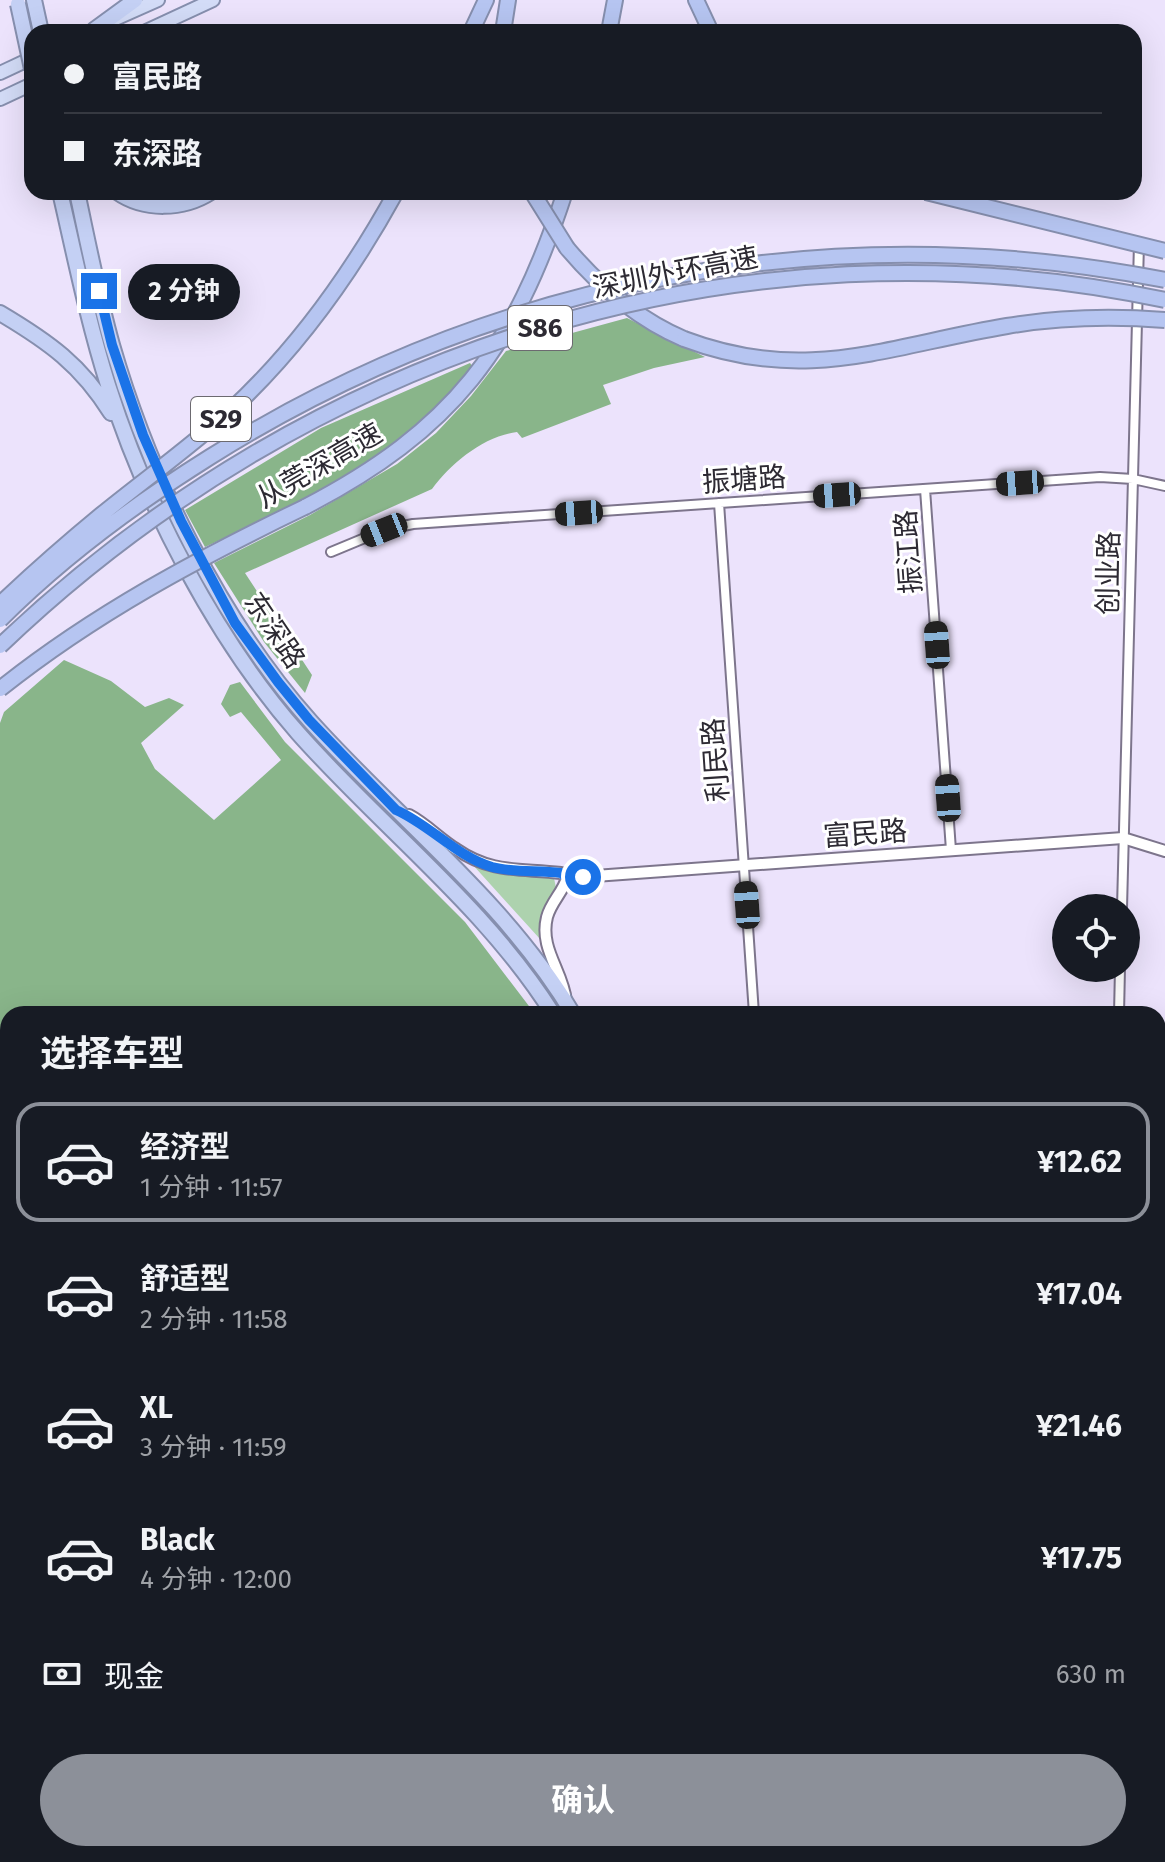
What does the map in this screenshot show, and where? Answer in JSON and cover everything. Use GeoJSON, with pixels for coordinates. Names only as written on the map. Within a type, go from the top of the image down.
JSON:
{"type":"FeatureCollection","features":[{"type":"Feature","properties":{"kind":"highway"},"geometry":{"type":"LineString","coordinates":[[34,0],[39,24]]}},
{"type":"Feature","properties":{"kind":"highway"},"geometry":{"type":"LineString","coordinates":[[101,24],[135,0]]}},
{"type":"Feature","properties":{"kind":"highway"},"geometry":{"type":"LineString","coordinates":[[475,24],[486,0]]}},
{"type":"Feature","properties":{"kind":"highway"},"geometry":{"type":"LineString","coordinates":[[504,24],[508,0]]}},
{"type":"Feature","properties":{"kind":"highway"},"geometry":{"type":"LineString","coordinates":[[610,24],[615,0]]}},
{"type":"Feature","properties":{"kind":"highway"},"geometry":{"type":"LineString","coordinates":[[696,0],[707,24]]}},
{"type":"Feature","properties":{"kind":"highway"},"geometry":{"type":"LineString","coordinates":[[17,2],[24,33]]}},
{"type":"Feature","properties":{"kind":"highway","name":"东深路"},"geometry":{"type":"LineString","coordinates":[[62,200],[91,327],[107,385],[126,435],[177,548],[235,653],[296,731],[482,920],[548,1006]]}},
{"type":"Feature","properties":{"kind":"highway","name":"东深路"},"geometry":{"type":"LineString","coordinates":[[79,200],[103,310],[131,405],[157,469],[235,623],[278,682],[326,738],[494,908],[569,1006]]}},
{"type":"Feature","properties":{"kind":"highway"},"geometry":{"type":"LineString","coordinates":[[133,200],[157,206],[194,200]]}},
{"type":"Feature","properties":{"kind":"highway","name":"S29"},"geometry":{"type":"LineString","coordinates":[[0,604],[65,545],[189,446],[245,396],[295,341],[340,282],[391,200]]}},
{"type":"Feature","properties":{"kind":"highway"},"geometry":{"type":"LineString","coordinates":[[537,200],[567,248],[622,303],[684,339],[736,355],[802,362],[855,357],[1047,320],[1100,317],[1165,320]]}},
{"type":"Feature","properties":{"kind":"highway","name":"从莞深高速"},"geometry":{"type":"LineString","coordinates":[[0,689],[112,608],[201,558],[354,480],[401,449],[431,424],[470,382],[504,334],[523,301],[544,253],[562,200]]}},
{"type":"Feature","properties":{"kind":"highway"},"geometry":{"type":"LineString","coordinates":[[958,200],[1165,251]]}},
{"type":"Feature","properties":{"kind":"highway","name":"深圳外环高速"},"geometry":{"type":"LineString","coordinates":[[0,620],[49,575],[120,518],[246,434],[299,404],[380,365],[464,331],[521,313],[681,275],[770,261],[842,255],[989,257],[1078,265],[1165,280]]}},
{"type":"Feature","properties":{"kind":"highway","name":"深圳外环高速"},"geometry":{"type":"LineString","coordinates":[[0,646],[131,534],[263,447],[380,387],[453,356],[529,331],[605,310],[684,294],[765,281],[847,274],[930,273],[998,277],[1095,287],[1165,300]]}},
{"type":"Feature","properties":{"kind":"highway"},"geometry":{"type":"LineString","coordinates":[[0,313],[38,335],[69,360],[98,391],[126,435]]}},
{"type":"Feature","properties":{"kind":"main road"},"geometry":{"type":"LineString","coordinates":[[106,24],[158,0]]}},
{"type":"Feature","properties":{"kind":"main road"},"geometry":{"type":"LineString","coordinates":[[161,24],[213,0]]}},
{"type":"Feature","properties":{"kind":"main road"},"geometry":{"type":"LineString","coordinates":[[0,73],[24,62]]}},
{"type":"Feature","properties":{"kind":"main road"},"geometry":{"type":"LineString","coordinates":[[0,99],[24,88]]}},
{"type":"Feature","properties":{"kind":"street","name":"创业路"},"geometry":{"type":"LineString","coordinates":[[1122,894],[1139,238]]}},
{"type":"Feature","properties":{"kind":"street","name":"振塘路"},"geometry":{"type":"LineString","coordinates":[[331,552],[384,530],[413,524],[1100,477],[1133,479],[1165,486]]}},
{"type":"Feature","properties":{"kind":"street","name":"振江路"},"geometry":{"type":"LineString","coordinates":[[925,489],[951,850]]}},
{"type":"Feature","properties":{"kind":"street","name":"利民路"},"geometry":{"type":"LineString","coordinates":[[719,503],[753,1006]]}},
{"type":"Feature","properties":{"kind":"street","name":"富民路"},"geometry":{"type":"LineString","coordinates":[[396,810],[414,818],[457,850],[490,866],[513,871],[561,873],[567,878],[1123,838],[1165,851]]}},
{"type":"Feature","properties":{"kind":"street"},"geometry":{"type":"LineString","coordinates":[[567,878],[548,913],[545,929],[549,954],[565,987],[570,1006]]}},
{"type":"Feature","properties":{"kind":"street"},"geometry":{"type":"LineString","coordinates":[[1119,1006],[1120,982]]}},
{"type":"Feature","properties":{"kind":"green space"},"geometry":{"type":"Polygon","coordinates":[[[627,318],[705,357],[654,368],[603,385],[611,404],[522,438],[517,432],[492,439],[469,452],[432,489],[245,573],[312,675],[305,693],[264,642],[214,563],[310,515],[397,464],[436,433],[471,396],[506,351],[627,318]]]}},
{"type":"Feature","properties":{"kind":"green space"},"geometry":{"type":"Polygon","coordinates":[[[470,363],[473,367],[440,404],[405,438],[382,455],[308,498],[205,547],[185,510],[321,428],[470,363]]]}},
{"type":"Feature","properties":{"kind":"green space"},"geometry":{"type":"Polygon","coordinates":[[[64,660],[111,681],[145,707],[169,698],[184,705],[141,743],[155,769],[214,820],[281,760],[241,712],[230,717],[221,704],[230,685],[240,682],[285,742],[465,922],[529,1006],[0,1006],[0,723],[4,712],[64,660]]]}},
{"type":"Feature","properties":{"kind":"green space"},"geometry":{"type":"Polygon","coordinates":[[[472,864],[504,874],[554,878],[556,888],[540,916],[540,939],[472,864]]]}},
{"type":"Feature","properties":{"kind":"route"},"geometry":{"type":"LineString","coordinates":[[99,291],[131,405],[157,469],[235,623],[293,701],[396,810],[414,818],[457,850],[501,869],[561,873],[567,878],[583,877]]}}]}
